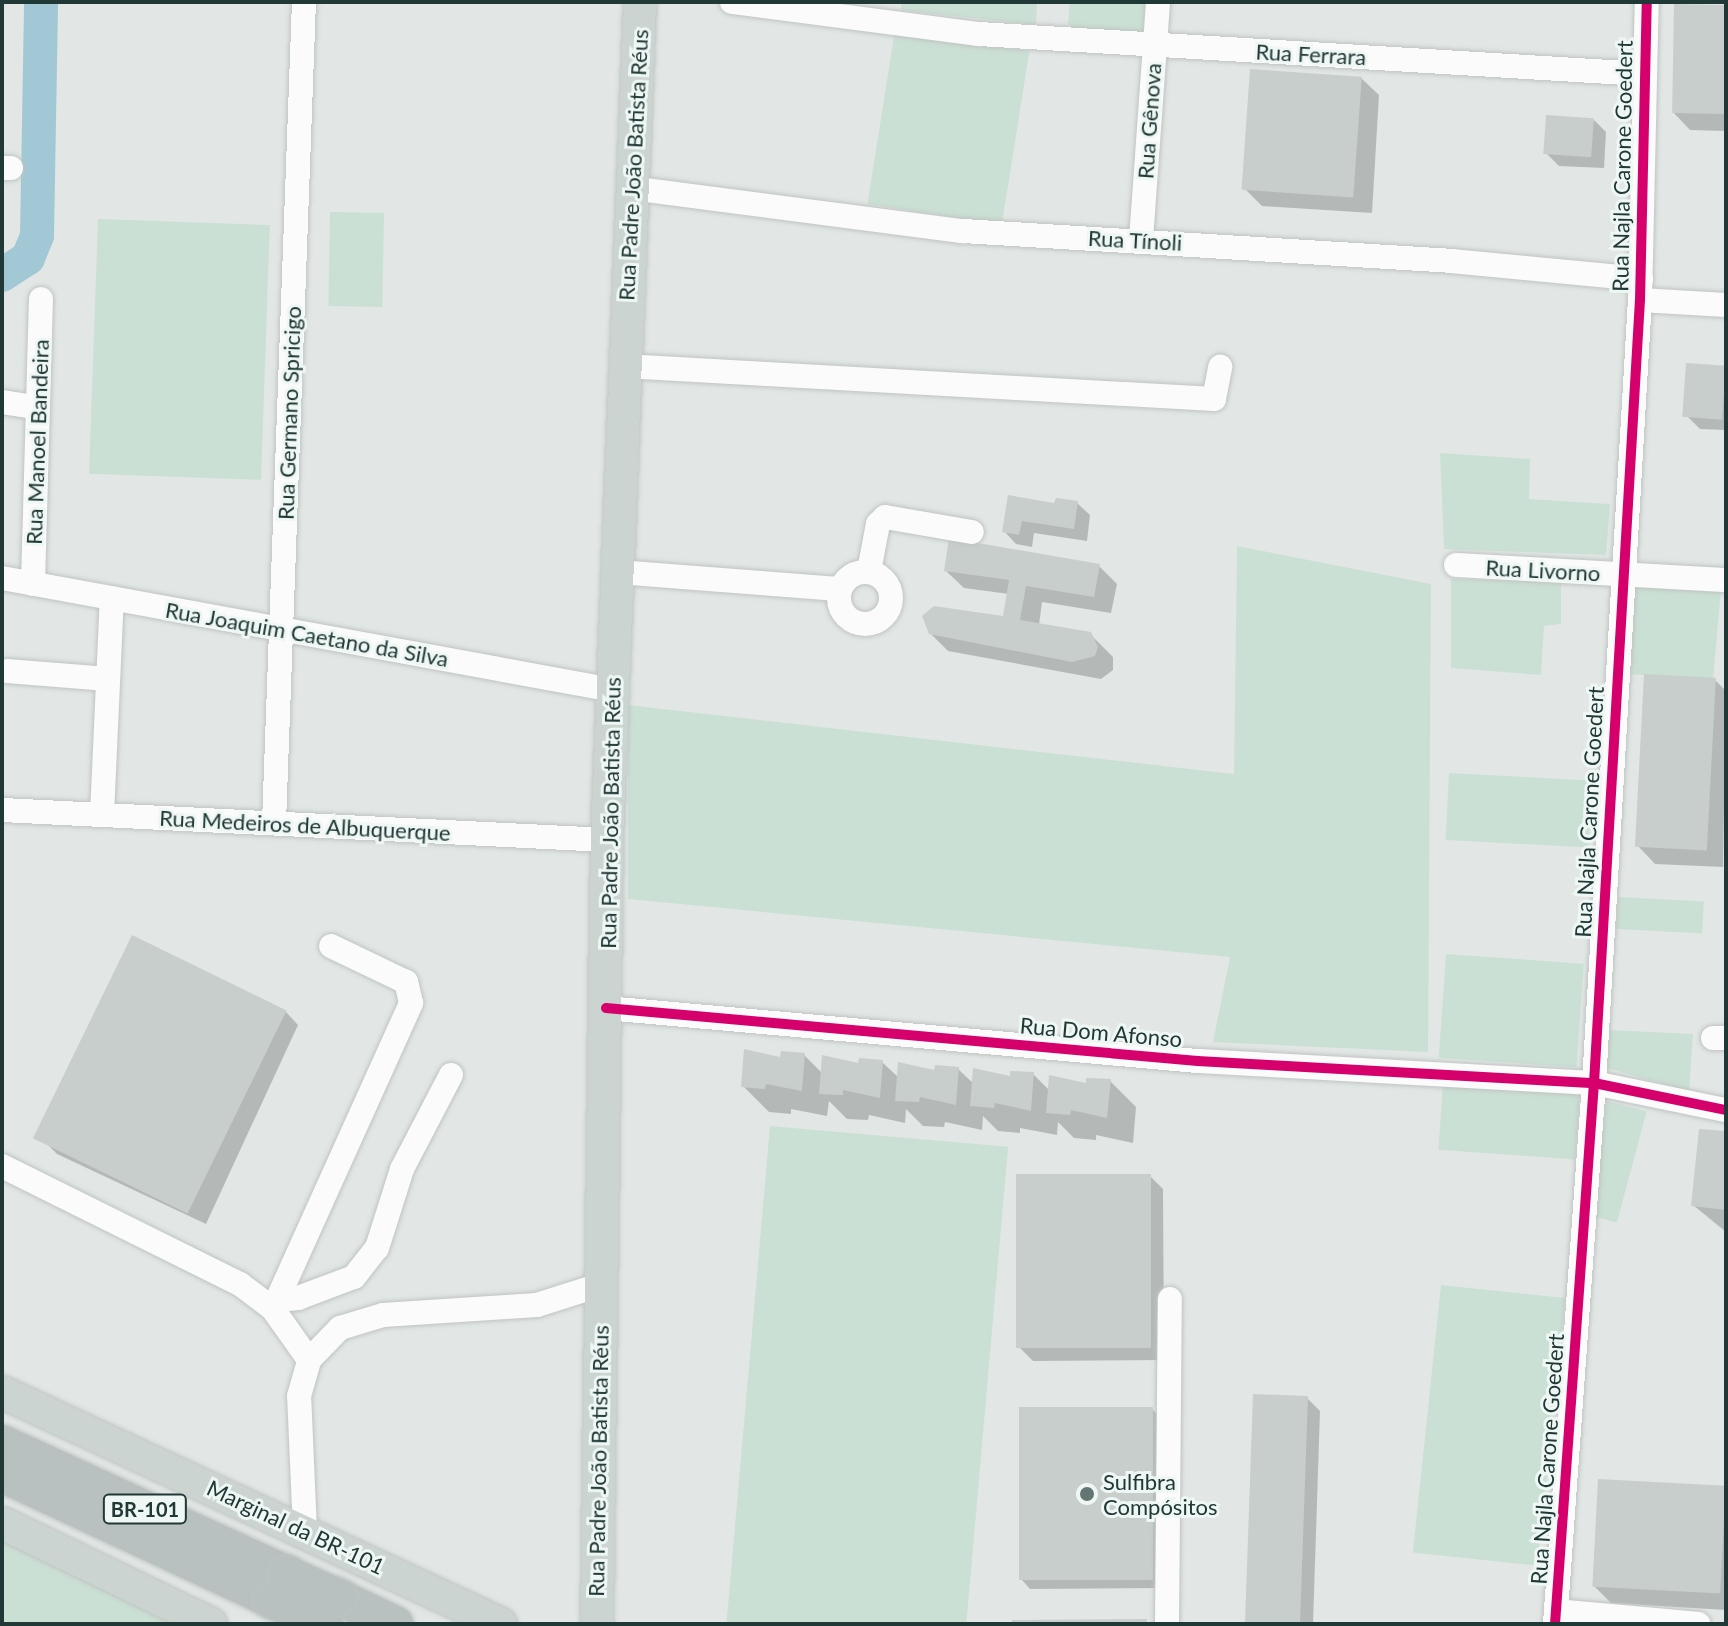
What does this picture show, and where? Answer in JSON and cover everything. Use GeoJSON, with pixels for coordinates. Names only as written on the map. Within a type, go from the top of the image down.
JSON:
{"type":"FeatureCollection","features":[{"type":"Feature","properties":{"kind":"highway","name":"BR-101"},"geometry":{"type":"LineString","coordinates":[[2,1443],[280,1599]]}},
{"type":"Feature","properties":{"kind":"highway","name":"BR-101"},"geometry":{"type":"LineString","coordinates":[[2,1474],[280,1599],[395,1624]]}},
{"type":"Feature","properties":{"kind":"main road","name":"Rua Padre João Batista Réus"},"geometry":{"type":"LineString","coordinates":[[597,1624],[607,840],[630,188],[640,2]]}},
{"type":"Feature","properties":{"kind":"main road","name":"Marginal da BR-101"},"geometry":{"type":"LineString","coordinates":[[2,1392],[501,1624]]}},
{"type":"Feature","properties":{"kind":"main road"},"geometry":{"type":"LineString","coordinates":[[2,1523],[211,1624]]}},
{"type":"Feature","properties":{"kind":"main road"},"geometry":{"type":"LineString","coordinates":[[280,1599],[309,1563],[305,1531]]}},
{"type":"Feature","properties":{"kind":"main road"},"geometry":{"type":"LineString","coordinates":[[311,1624],[332,1572],[351,1553]]}},
{"type":"Feature","properties":{"kind":"street","name":"Rua Germano Spricigo"},"geometry":{"type":"LineString","coordinates":[[274,823],[304,2]]}},
{"type":"Feature","properties":{"kind":"street","name":"Rua Ferrara"},"geometry":{"type":"LineString","coordinates":[[732,2],[979,34],[1642,74]]}},
{"type":"Feature","properties":{"kind":"street","name":"Rua Gênova"},"geometry":{"type":"LineString","coordinates":[[1141,240],[1158,2]]}},
{"type":"Feature","properties":{"kind":"street","name":"Rua Najla Carone Goedert"},"geometry":{"type":"LineString","coordinates":[[1556,1618],[1594,1083],[1640,289],[1642,74],[1647,2]]}},
{"type":"Feature","properties":{"kind":"street","name":"Rua Tínoli"},"geometry":{"type":"LineString","coordinates":[[630,188],[963,231],[1141,240],[1640,289],[1726,305]]}},
{"type":"Feature","properties":{"kind":"street","name":"Rua Manoel Bandeira"},"geometry":{"type":"LineString","coordinates":[[33,584],[41,299]]}},
{"type":"Feature","properties":{"kind":"street"},"geometry":{"type":"LineString","coordinates":[[624,366],[1214,399],[1220,367]]}},
{"type":"Feature","properties":{"kind":"street"},"geometry":{"type":"LineString","coordinates":[[2,402],[38,408]]}},
{"type":"Feature","properties":{"kind":"street"},"geometry":{"type":"LineString","coordinates":[[869,571],[878,524],[885,517],[972,532]]}},
{"type":"Feature","properties":{"kind":"street","name":"Rua Livorno"},"geometry":{"type":"LineString","coordinates":[[1456,565],[1726,580]]}},
{"type":"Feature","properties":{"kind":"street"},"geometry":{"type":"LineString","coordinates":[[869,571],[883,578],[891,592],[889,608],[879,621],[863,624],[848,619],[839,605],[839,589],[851,574],[869,571]]}},
{"type":"Feature","properties":{"kind":"street"},"geometry":{"type":"LineString","coordinates":[[617,572],[839,589]]}},
{"type":"Feature","properties":{"kind":"street","name":"Rua Joaquim Caetano da Silva"},"geometry":{"type":"LineString","coordinates":[[2,578],[613,690]]}},
{"type":"Feature","properties":{"kind":"street"},"geometry":{"type":"LineString","coordinates":[[102,815],[112,598]]}},
{"type":"Feature","properties":{"kind":"street"},"geometry":{"type":"LineString","coordinates":[[7,671],[108,679]]}},
{"type":"Feature","properties":{"kind":"street","name":"Rua Medeiros de Albuquerque"},"geometry":{"type":"LineString","coordinates":[[2,810],[607,840]]}},
{"type":"Feature","properties":{"kind":"street"},"geometry":{"type":"LineString","coordinates":[[275,1304],[411,1003],[406,982],[331,946]]}},
{"type":"Feature","properties":{"kind":"street","name":"Rua Dom Afonso"},"geometry":{"type":"LineString","coordinates":[[606,1008],[1198,1061],[1594,1083],[1726,1110]]}},
{"type":"Feature","properties":{"kind":"street"},"geometry":{"type":"LineString","coordinates":[[275,1304],[354,1277],[377,1248],[402,1169],[451,1075]]}},
{"type":"Feature","properties":{"kind":"street"},"geometry":{"type":"LineString","coordinates":[[2,1166],[275,1304],[309,1360]]}},
{"type":"Feature","properties":{"kind":"street"},"geometry":{"type":"LineString","coordinates":[[305,1531],[298,1425],[309,1360],[340,1328],[357,1319],[537,1305],[600,1285]]}},
{"type":"Feature","properties":{"kind":"street"},"geometry":{"type":"LineString","coordinates":[[1167,1624],[1170,1299]]}},
{"type":"Feature","properties":{"kind":"street"},"geometry":{"type":"LineString","coordinates":[[1556,1618],[1698,1624]]}},
{"type":"Feature","properties":{"kind":"green space"},"geometry":{"type":"Polygon","coordinates":[[[901,2],[1037,2],[1036,25],[901,10],[901,2]]]}},
{"type":"Feature","properties":{"kind":"green space"},"geometry":{"type":"Polygon","coordinates":[[[1070,2],[1145,2],[1143,32],[1073,28],[1068,24],[1070,2]]]}},
{"type":"Feature","properties":{"kind":"green space"},"geometry":{"type":"Polygon","coordinates":[[[895,30],[1029,51],[1002,225],[867,204],[895,30]]]}},
{"type":"Feature","properties":{"kind":"green space"},"geometry":{"type":"Polygon","coordinates":[[[330,212],[384,213],[382,307],[328,306],[330,212]]]}},
{"type":"Feature","properties":{"kind":"green space"},"geometry":{"type":"Polygon","coordinates":[[[98,219],[270,225],[261,480],[89,474],[98,219]]]}},
{"type":"Feature","properties":{"kind":"green space"},"geometry":{"type":"Polygon","coordinates":[[[1440,453],[1530,459],[1529,499],[1610,504],[1606,555],[1444,549],[1440,453]]]}},
{"type":"Feature","properties":{"kind":"green space"},"geometry":{"type":"Polygon","coordinates":[[[1237,546],[1431,584],[1428,1052],[1213,1042],[1230,957],[628,899],[628,705],[1234,774],[1237,546]]]}},
{"type":"Feature","properties":{"kind":"green space"},"geometry":{"type":"Polygon","coordinates":[[[1451,579],[1561,582],[1561,624],[1544,626],[1541,675],[1451,668],[1451,579]]]}},
{"type":"Feature","properties":{"kind":"green space"},"geometry":{"type":"Polygon","coordinates":[[[1635,585],[1721,592],[1713,681],[1627,674],[1635,585]]]}},
{"type":"Feature","properties":{"kind":"green space"},"geometry":{"type":"Polygon","coordinates":[[[1449,773],[1592,780],[1588,847],[1445,840],[1449,773]]]}},
{"type":"Feature","properties":{"kind":"green space"},"geometry":{"type":"Polygon","coordinates":[[[1618,897],[1704,902],[1702,933],[1616,929],[1618,897]]]}},
{"type":"Feature","properties":{"kind":"green space"},"geometry":{"type":"Polygon","coordinates":[[[1446,954],[1584,964],[1576,1067],[1439,1058],[1446,954]]]}},
{"type":"Feature","properties":{"kind":"green space"},"geometry":{"type":"Polygon","coordinates":[[[1609,1030],[1693,1034],[1689,1091],[1607,1068],[1609,1030]]]}},
{"type":"Feature","properties":{"kind":"green space"},"geometry":{"type":"Polygon","coordinates":[[[1443,1084],[1580,1094],[1575,1159],[1438,1150],[1443,1084]]]}},
{"type":"Feature","properties":{"kind":"green space"},"geometry":{"type":"Polygon","coordinates":[[[1607,1101],[1647,1112],[1617,1223],[1577,1212],[1607,1101]]]}},
{"type":"Feature","properties":{"kind":"green space"},"geometry":{"type":"Polygon","coordinates":[[[770,1126],[1008,1147],[966,1624],[727,1622],[770,1126]]]}},
{"type":"Feature","properties":{"kind":"green space"},"geometry":{"type":"Polygon","coordinates":[[[1441,1285],[1565,1298],[1537,1566],[1413,1553],[1441,1285]]]}},
{"type":"Feature","properties":{"kind":"green space"},"geometry":{"type":"Polygon","coordinates":[[[2,1534],[189,1624],[2,1624],[2,1534]]]}},
{"type":"Feature","properties":{"kind":"building"},"geometry":{"type":"Polygon","coordinates":[[[1674,4],[1726,5],[1724,114],[1672,113],[1674,4]]]}},
{"type":"Feature","properties":{"kind":"building"},"geometry":{"type":"Polygon","coordinates":[[[1250,69],[1362,77],[1353,198],[1242,190],[1250,69]]]}},
{"type":"Feature","properties":{"kind":"building"},"geometry":{"type":"Polygon","coordinates":[[[1546,115],[1594,118],[1591,157],[1543,154],[1546,115]]]}},
{"type":"Feature","properties":{"kind":"building"},"geometry":{"type":"Polygon","coordinates":[[[1686,363],[1726,366],[1722,420],[1682,417],[1686,363]]]}},
{"type":"Feature","properties":{"kind":"building"},"geometry":{"type":"Polygon","coordinates":[[[1008,495],[1054,503],[1056,498],[1078,501],[1074,529],[1022,521],[1019,535],[1002,532],[1008,495]]]}},
{"type":"Feature","properties":{"kind":"building"},"geometry":{"type":"Polygon","coordinates":[[[949,538],[1100,564],[1094,597],[1026,586],[1020,620],[1091,632],[1098,647],[1095,656],[1072,662],[929,634],[922,616],[934,606],[1003,616],[1009,580],[944,571],[949,538]]]}},
{"type":"Feature","properties":{"kind":"building"},"geometry":{"type":"Polygon","coordinates":[[[1644,674],[1716,678],[1707,851],[1635,847],[1644,674]]]}},
{"type":"Feature","properties":{"kind":"building"},"geometry":{"type":"Polygon","coordinates":[[[132,935],[287,1010],[188,1214],[33,1138],[132,935]]]}},
{"type":"Feature","properties":{"kind":"building"},"geometry":{"type":"Polygon","coordinates":[[[744,1049],[780,1057],[781,1051],[805,1053],[802,1091],[766,1084],[765,1089],[741,1087],[744,1049]]]}},
{"type":"Feature","properties":{"kind":"building"},"geometry":{"type":"Polygon","coordinates":[[[822,1055],[858,1063],[859,1058],[883,1060],[880,1098],[843,1090],[843,1095],[819,1094],[822,1055]]]}},
{"type":"Feature","properties":{"kind":"building"},"geometry":{"type":"Polygon","coordinates":[[[898,1062],[934,1070],[935,1065],[959,1067],[956,1105],[920,1097],[919,1102],[895,1101],[898,1062]]]}},
{"type":"Feature","properties":{"kind":"building"},"geometry":{"type":"Polygon","coordinates":[[[973,1068],[1010,1076],[1010,1071],[1034,1072],[1031,1111],[995,1103],[994,1108],[970,1106],[973,1068]]]}},
{"type":"Feature","properties":{"kind":"building"},"geometry":{"type":"Polygon","coordinates":[[[1049,1075],[1086,1083],[1086,1078],[1111,1079],[1107,1118],[1071,1110],[1070,1115],[1046,1113],[1049,1075]]]}},
{"type":"Feature","properties":{"kind":"building"},"geometry":{"type":"Polygon","coordinates":[[[1699,1129],[1726,1131],[1726,1210],[1691,1206],[1699,1129]]]}},
{"type":"Feature","properties":{"kind":"building"},"geometry":{"type":"Polygon","coordinates":[[[1016,1174],[1151,1174],[1151,1348],[1016,1348],[1016,1174]]]}},
{"type":"Feature","properties":{"kind":"building"},"geometry":{"type":"Polygon","coordinates":[[[1253,1394],[1308,1396],[1300,1624],[1245,1624],[1253,1394]]]}},
{"type":"Feature","properties":{"kind":"building","name":"Sulfibra Compósitos"},"geometry":{"type":"Polygon","coordinates":[[[1019,1407],[1153,1407],[1153,1580],[1019,1580],[1019,1407]]]}},
{"type":"Feature","properties":{"kind":"building"},"geometry":{"type":"Polygon","coordinates":[[[1598,1479],[1726,1486],[1720,1594],[1592,1587],[1598,1479]]]}},
{"type":"Feature","properties":{"kind":"building"},"geometry":{"type":"Polygon","coordinates":[[[1147,1619],[1147,1624],[1012,1624],[1012,1620],[1147,1619]]]}},
{"type":"Feature","properties":{"kind":"waterway"},"geometry":{"type":"LineString","coordinates":[[2,275],[28,258],[37,236],[41,2]]}},
{"type":"Feature","properties":{"kind":"cycle path"},"geometry":{"type":"LineString","coordinates":[[1555,1624],[1594,1083],[1640,300],[1647,2]]}},
{"type":"Feature","properties":{"kind":"cycle path"},"geometry":{"type":"LineString","coordinates":[[606,1008],[1198,1061],[1594,1083],[1726,1110]]}},
{"type":"Feature","properties":{"kind":"place","name":"Sulfibra Compósitos"},"geometry":{"type":"Point","coordinates":[1087,1494]}}]}
